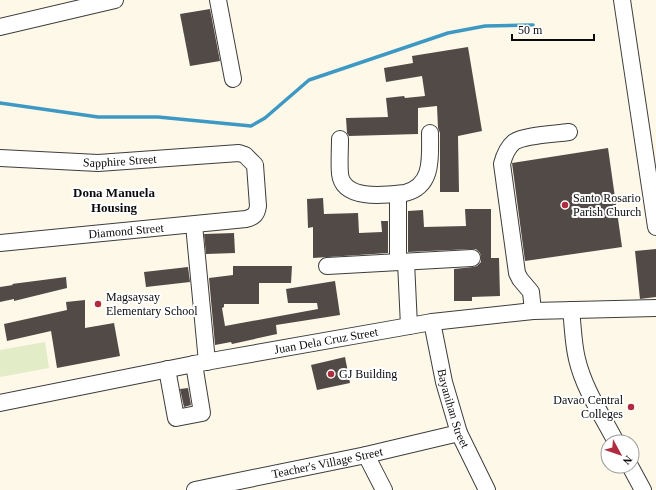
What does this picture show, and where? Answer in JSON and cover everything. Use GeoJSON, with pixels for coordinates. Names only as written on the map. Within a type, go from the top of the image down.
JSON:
{"type":"FeatureCollection","features":[{"type":"Feature","properties":{"kind":"street"},"geometry":{"type":"LineString","coordinates":[[0,27],[116,0]]}},
{"type":"Feature","properties":{"kind":"street"},"geometry":{"type":"LineString","coordinates":[[218,0],[233,78]]}},
{"type":"Feature","properties":{"kind":"street"},"geometry":{"type":"LineString","coordinates":[[622,0],[656,227]]}},
{"type":"Feature","properties":{"kind":"street"},"geometry":{"type":"LineString","coordinates":[[533,311],[531,292],[517,273],[502,164],[507,151],[515,142],[522,138],[569,132]]}},
{"type":"Feature","properties":{"kind":"street"},"geometry":{"type":"LineString","coordinates":[[340,139],[340,174],[342,182],[348,188],[363,194],[398,194],[412,192],[424,180],[430,162],[430,133]]}},
{"type":"Feature","properties":{"kind":"street","name":"Sapphire Street"},"geometry":{"type":"LineString","coordinates":[[0,158],[98,163],[239,153],[245,155],[255,165],[258,206],[257,212],[252,217]]}},
{"type":"Feature","properties":{"kind":"street"},"geometry":{"type":"LineString","coordinates":[[398,194],[408,326]]}},
{"type":"Feature","properties":{"kind":"street","name":"Diamond Street"},"geometry":{"type":"LineString","coordinates":[[0,243],[194,225],[252,217]]}},
{"type":"Feature","properties":{"kind":"street"},"geometry":{"type":"LineString","coordinates":[[167,370],[176,418],[202,413],[194,225]]}},
{"type":"Feature","properties":{"kind":"street"},"geometry":{"type":"LineString","coordinates":[[327,266],[472,258]]}},
{"type":"Feature","properties":{"kind":"street","name":"Juan Dela Cruz Street"},"geometry":{"type":"LineString","coordinates":[[0,403],[200,363],[432,322],[533,311],[656,308]]}},
{"type":"Feature","properties":{"kind":"street"},"geometry":{"type":"LineString","coordinates":[[571,310],[575,350],[579,366],[584,381],[612,434]]}},
{"type":"Feature","properties":{"kind":"street","name":"Bayanihan Street"},"geometry":{"type":"LineString","coordinates":[[432,322],[444,382],[459,433],[487,490]]}},
{"type":"Feature","properties":{"kind":"street","name":"Teacher's Village Street"},"geometry":{"type":"LineString","coordinates":[[195,490],[366,455],[459,433]]}},
{"type":"Feature","properties":{"kind":"street"},"geometry":{"type":"LineString","coordinates":[[366,455],[384,490]]}},
{"type":"Feature","properties":{"kind":"street"},"geometry":{"type":"LineString","coordinates":[[634,474],[643,490]]}},
{"type":"Feature","properties":{"kind":"green space"},"geometry":{"type":"Polygon","coordinates":[[[45,342],[49,368],[0,377],[0,350],[45,342]]]}},
{"type":"Feature","properties":{"kind":"building"},"geometry":{"type":"Polygon","coordinates":[[[210,9],[220,61],[190,66],[180,14],[210,9]]]}},
{"type":"Feature","properties":{"kind":"building"},"geometry":{"type":"Polygon","coordinates":[[[468,47],[482,131],[458,136],[459,192],[440,192],[440,133],[438,128],[437,106],[418,108],[418,134],[349,136],[347,133],[346,118],[388,117],[386,98],[425,96],[422,76],[386,82],[384,68],[413,63],[412,56],[468,47]]]}},
{"type":"Feature","properties":{"kind":"building","name":"Santo Rosario Parish Church"},"geometry":{"type":"Polygon","coordinates":[[[608,148],[622,247],[525,261],[512,163],[608,148]]]}},
{"type":"Feature","properties":{"kind":"building"},"geometry":{"type":"Polygon","coordinates":[[[323,198],[324,214],[358,213],[359,233],[382,232],[381,221],[388,221],[388,253],[313,258],[313,227],[308,228],[307,199],[323,198]]]}},
{"type":"Feature","properties":{"kind":"building"},"geometry":{"type":"Polygon","coordinates":[[[465,209],[491,209],[491,258],[499,258],[500,296],[472,297],[472,301],[454,301],[454,269],[477,266],[481,262],[481,257],[480,253],[476,249],[408,252],[408,211],[423,210],[424,227],[466,226],[465,209]]]}},
{"type":"Feature","properties":{"kind":"building"},"geometry":{"type":"Polygon","coordinates":[[[234,233],[235,253],[206,254],[204,234],[234,233]]]}},
{"type":"Feature","properties":{"kind":"building"},"geometry":{"type":"Polygon","coordinates":[[[656,249],[656,297],[640,299],[635,251],[656,249]]]}},
{"type":"Feature","properties":{"kind":"building"},"geometry":{"type":"Polygon","coordinates":[[[233,266],[292,266],[291,283],[259,283],[259,304],[224,304],[224,307],[222,308],[225,326],[318,309],[317,303],[288,303],[286,289],[335,281],[340,315],[276,325],[277,334],[232,344],[231,342],[215,345],[209,278],[233,275],[233,266]]]}},
{"type":"Feature","properties":{"kind":"building"},"geometry":{"type":"Polygon","coordinates":[[[188,267],[190,282],[146,287],[144,272],[188,267]]]}},
{"type":"Feature","properties":{"kind":"building"},"geometry":{"type":"Polygon","coordinates":[[[66,277],[67,288],[14,301],[14,299],[0,302],[0,287],[66,277]]]}},
{"type":"Feature","properties":{"kind":"building"},"geometry":{"type":"Polygon","coordinates":[[[85,300],[85,328],[114,323],[120,356],[57,368],[51,331],[7,341],[4,324],[67,310],[66,302],[85,300]]]}},
{"type":"Feature","properties":{"kind":"building","name":"GJ Building"},"geometry":{"type":"Polygon","coordinates":[[[345,357],[350,383],[317,390],[311,365],[345,357]]]}},
{"type":"Feature","properties":{"kind":"building"},"geometry":{"type":"Polygon","coordinates":[[[188,388],[191,405],[184,407],[180,389],[188,388]]]}},
{"type":"Feature","properties":{"kind":"waterway"},"geometry":{"type":"LineString","coordinates":[[0,103],[98,117],[158,117],[251,126],[265,118],[309,80],[448,33],[485,26],[533,25]]}},
{"type":"Feature","properties":{"kind":"place","name":"Santo Rosario Parish Church"},"geometry":{"type":"Point","coordinates":[565,205]}},
{"type":"Feature","properties":{"kind":"place","name":"Magsaysay Elementary School"},"geometry":{"type":"Point","coordinates":[98,304]}},
{"type":"Feature","properties":{"kind":"place","name":"GJ Building"},"geometry":{"type":"Point","coordinates":[331,374]}},
{"type":"Feature","properties":{"kind":"place","name":"Davao Central Colleges"},"geometry":{"type":"Point","coordinates":[631,407]}},
{"type":"Feature","properties":{"kind":"district","name":"Dona Manuela Housing"},"geometry":{"type":"Point","coordinates":[114,200]}}]}
